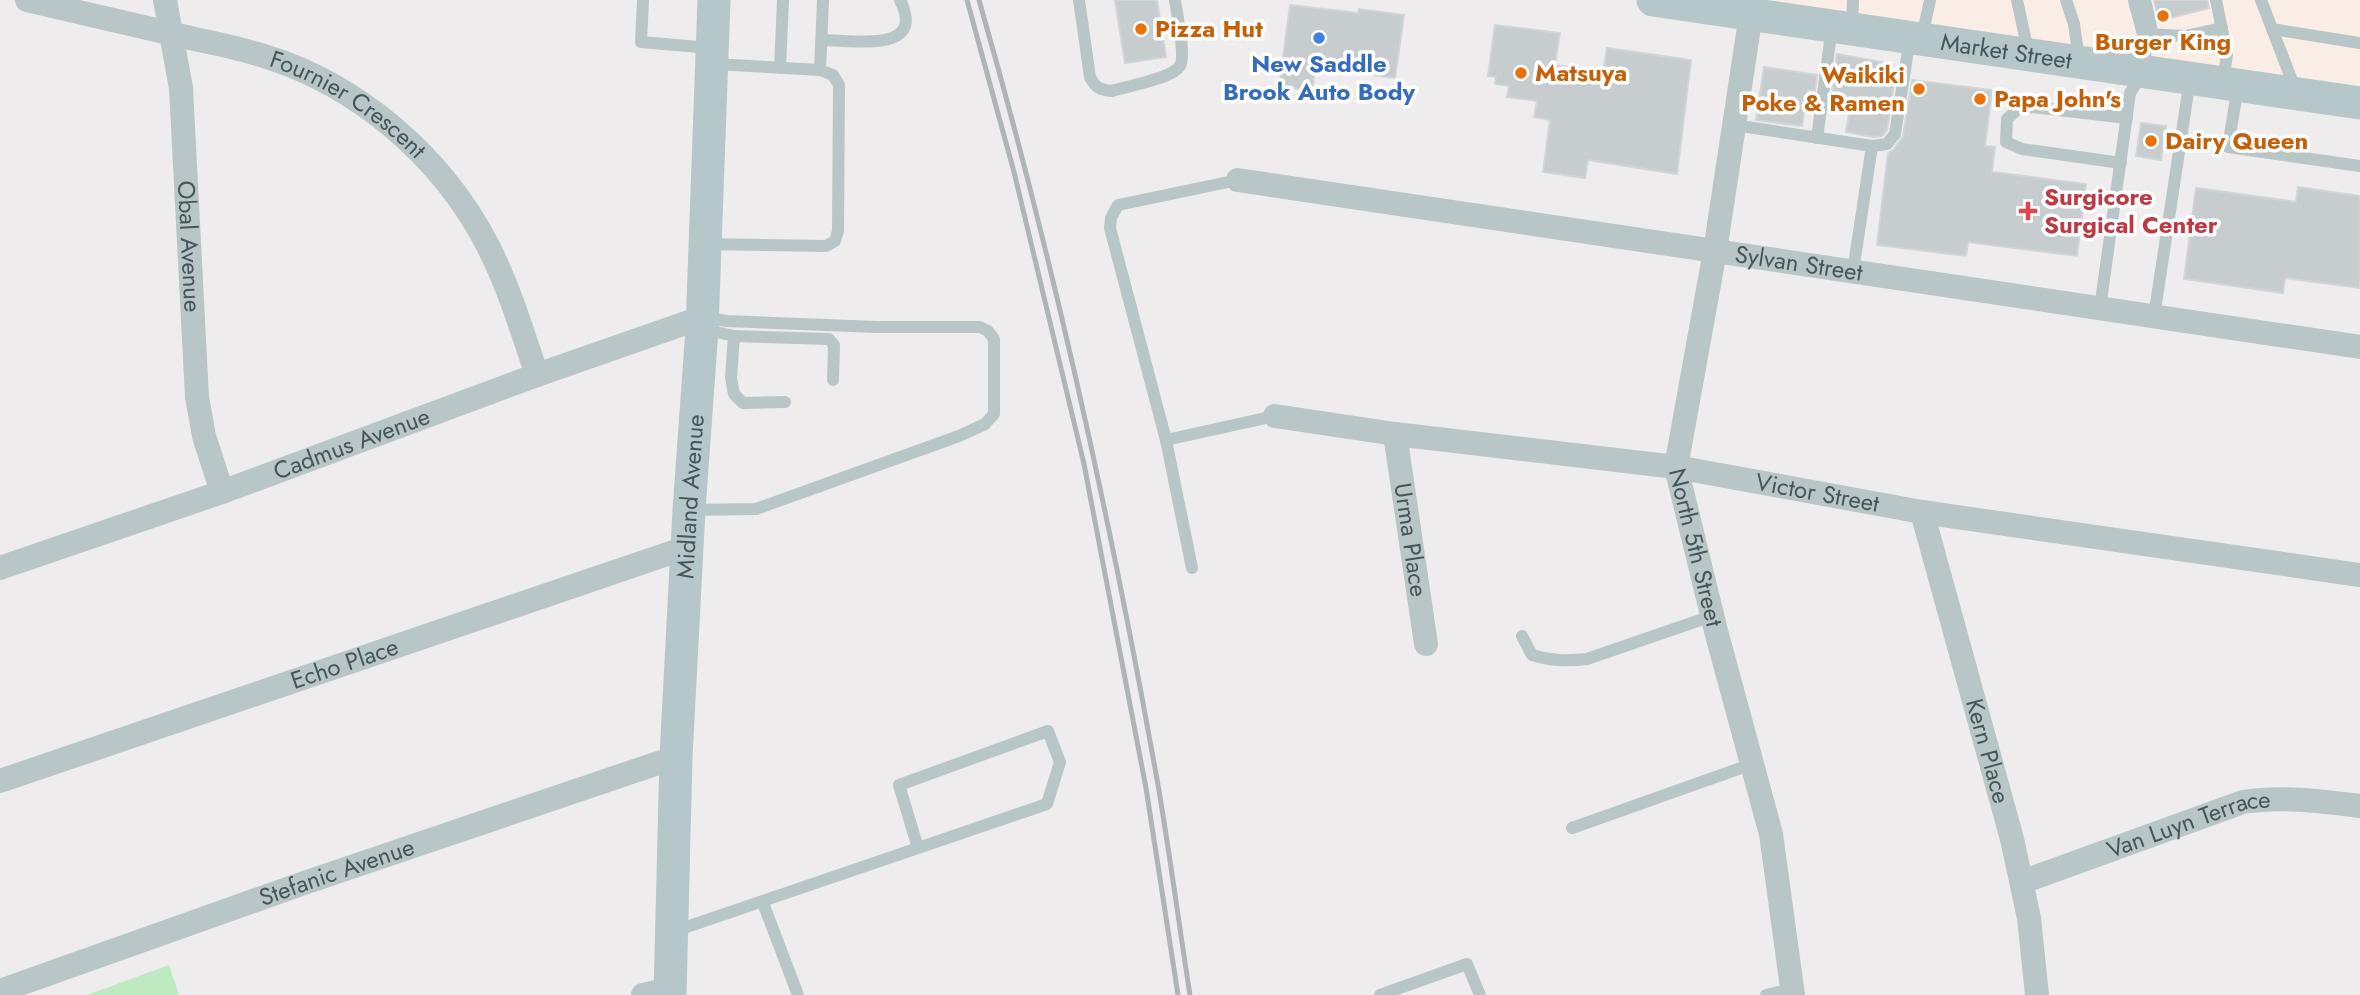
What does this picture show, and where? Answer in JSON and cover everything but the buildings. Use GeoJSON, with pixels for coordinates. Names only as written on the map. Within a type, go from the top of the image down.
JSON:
{"type":"FeatureCollection","features":[{"type":"Feature","properties":{"kind":"street","name":"Fournier Crescent"},"geometry":{"type":"LineString","coordinates":[[27,0],[264,55],[332,86],[373,111],[410,142],[442,176],[467,209],[488,244],[505,281],[537,374]]}},
{"type":"Feature","properties":{"kind":"street","name":"Obal Avenue"},"geometry":{"type":"LineString","coordinates":[[165,0],[181,88],[197,397],[204,436],[222,492]]}},
{"type":"Feature","properties":{"kind":"street","name":"Midland Avenue"},"geometry":{"type":"LineString","coordinates":[[661,993],[672,932],[676,757],[702,323],[714,0]]}},
{"type":"Feature","properties":{"kind":"street","name":"Market Street"},"geometry":{"type":"LineString","coordinates":[[1653,0],[1751,7],[1846,19],[1916,38],[2360,103]]}},
{"type":"Feature","properties":{"kind":"street","name":"North 5th Street"},"geometry":{"type":"LineString","coordinates":[[1751,7],[1715,251],[1676,467],[1770,834],[1792,992]]}},
{"type":"Feature","properties":{"kind":"street","name":"Sylvan Street"},"geometry":{"type":"LineString","coordinates":[[1238,180],[2360,347]]}},
{"type":"Feature","properties":{"kind":"street","name":"Cadmus Avenue"},"geometry":{"type":"LineString","coordinates":[[0,568],[222,492],[537,374],[702,323]]}},
{"type":"Feature","properties":{"kind":"street","name":"Victor Street"},"geometry":{"type":"LineString","coordinates":[[1275,416],[1395,434],[1676,467],[1922,512],[2360,575]]}},
{"type":"Feature","properties":{"kind":"street","name":"Urma Place"},"geometry":{"type":"LineString","coordinates":[[1395,434],[1426,644]]}},
{"type":"Feature","properties":{"kind":"street","name":"Kern Place"},"geometry":{"type":"LineString","coordinates":[[1922,512],[2012,839],[2029,918],[2037,995]]}},
{"type":"Feature","properties":{"kind":"street","name":"Echo Place"},"geometry":{"type":"LineString","coordinates":[[0,781],[688,547]]}},
{"type":"Feature","properties":{"kind":"street","name":"Stefanic Avenue"},"geometry":{"type":"LineString","coordinates":[[0,991],[307,882],[676,757]]}},
{"type":"Feature","properties":{"kind":"street","name":"Van Luyn Terrace"},"geometry":{"type":"LineString","coordinates":[[2022,882],[2243,802],[2299,798],[2360,806]]}},
{"type":"Feature","properties":{"kind":"lane"},"geometry":{"type":"LineString","coordinates":[[643,0],[641,42],[780,68],[820,70],[833,75],[839,85],[838,230],[835,241],[826,246],[705,244]]}},
{"type":"Feature","properties":{"kind":"lane"},"geometry":{"type":"LineString","coordinates":[[780,68],[783,0]]}},
{"type":"Feature","properties":{"kind":"lane"},"geometry":{"type":"LineString","coordinates":[[820,70],[824,0]]}},
{"type":"Feature","properties":{"kind":"lane"},"geometry":{"type":"LineString","coordinates":[[822,40],[890,40],[902,34],[908,24],[907,14],[900,0]]}},
{"type":"Feature","properties":{"kind":"lane"},"geometry":{"type":"LineString","coordinates":[[1079,0],[1090,77],[1095,86],[1112,90],[1169,75],[1179,68],[1182,58],[1175,0]]}},
{"type":"Feature","properties":{"kind":"lane"},"geometry":{"type":"LineString","coordinates":[[1734,125],[1872,146],[1887,144],[1895,134],[1916,38],[1930,0]]}},
{"type":"Feature","properties":{"kind":"lane"},"geometry":{"type":"LineString","coordinates":[[2017,0],[2029,55]]}},
{"type":"Feature","properties":{"kind":"lane"},"geometry":{"type":"LineString","coordinates":[[2066,0],[2074,24],[2080,62]]}},
{"type":"Feature","properties":{"kind":"lane"},"geometry":{"type":"LineString","coordinates":[[2134,0],[2140,27],[2149,34],[2185,36],[2222,28]]}},
{"type":"Feature","properties":{"kind":"lane"},"geometry":{"type":"LineString","coordinates":[[2100,309],[2130,93],[2143,72],[2149,34],[2145,0]]}},
{"type":"Feature","properties":{"kind":"lane"},"geometry":{"type":"LineString","coordinates":[[2216,0],[2231,84],[2228,147],[2360,166]]}},
{"type":"Feature","properties":{"kind":"lane"},"geometry":{"type":"LineString","coordinates":[[2262,0],[2298,94]]}},
{"type":"Feature","properties":{"kind":"lane"},"geometry":{"type":"LineString","coordinates":[[1817,138],[1846,19]]}},
{"type":"Feature","properties":{"kind":"lane"},"geometry":{"type":"LineString","coordinates":[[2272,29],[2360,43]]}},
{"type":"Feature","properties":{"kind":"lane"},"geometry":{"type":"LineString","coordinates":[[2154,317],[2190,78]]}},
{"type":"Feature","properties":{"kind":"lane"},"geometry":{"type":"LineString","coordinates":[[2121,163],[2022,149],[2006,142],[2007,119],[2017,110],[2033,107],[2127,118]]}},
{"type":"Feature","properties":{"kind":"lane"},"geometry":{"type":"LineString","coordinates":[[1853,271],[1872,146]]}},
{"type":"Feature","properties":{"kind":"lane"},"geometry":{"type":"LineString","coordinates":[[1192,568],[1166,440],[1110,228],[1111,218],[1118,205],[1238,180]]}},
{"type":"Feature","properties":{"kind":"lane"},"geometry":{"type":"LineString","coordinates":[[689,510],[756,509],[959,436],[985,424],[994,414],[994,339],[988,331],[980,327],[877,327],[727,321],[702,323]]}},
{"type":"Feature","properties":{"kind":"lane"},"geometry":{"type":"LineString","coordinates":[[702,323],[734,336],[829,339],[834,345],[834,380]]}},
{"type":"Feature","properties":{"kind":"lane"},"geometry":{"type":"LineString","coordinates":[[734,336],[734,394],[743,403],[785,402]]}},
{"type":"Feature","properties":{"kind":"lane"},"geometry":{"type":"LineString","coordinates":[[1166,440],[1275,416]]}},
{"type":"Feature","properties":{"kind":"lane"},"geometry":{"type":"LineString","coordinates":[[1522,636],[1532,655],[1556,660],[1587,659],[1712,616]]}},
{"type":"Feature","properties":{"kind":"lane"},"geometry":{"type":"LineString","coordinates":[[672,932],[1047,804],[1060,762],[1048,731],[899,785],[918,848]]}},
{"type":"Feature","properties":{"kind":"lane"},"geometry":{"type":"LineString","coordinates":[[1572,828],[1752,764]]}},
{"type":"Feature","properties":{"kind":"lane"},"geometry":{"type":"LineString","coordinates":[[763,903],[795,992]]}},
{"type":"Feature","properties":{"kind":"lane"},"geometry":{"type":"LineString","coordinates":[[1380,995],[1466,964],[1480,995]]}},
{"type":"Feature","properties":{"kind":"lane"},"geometry":{"type":"LineString","coordinates":[[1766,995],[1792,992]]}},
{"type":"Feature","properties":{"kind":"shaded area"},"geometry":{"type":"Polygon","coordinates":[[[1712,0],[2360,0],[2360,94],[1712,0]]]}},
{"type":"Feature","properties":{"kind":"green space"},"geometry":{"type":"Polygon","coordinates":[[[169,965],[179,995],[87,995],[169,965]]]}},
{"type":"Feature","properties":{"kind":"railway"},"geometry":{"type":"LineString","coordinates":[[967,0],[1014,172],[1084,464],[1146,788],[1178,995]]}},
{"type":"Feature","properties":{"kind":"railway"},"geometry":{"type":"LineString","coordinates":[[979,0],[1056,292],[1121,587],[1158,785],[1190,995]]}},
{"type":"Feature","properties":{"kind":"place","name":"Burger King"},"geometry":{"type":"Point","coordinates":[2163,16]}},
{"type":"Feature","properties":{"kind":"place","name":"Pizza Hut"},"geometry":{"type":"Point","coordinates":[1141,29]}},
{"type":"Feature","properties":{"kind":"place","name":"New Saddle Brook Auto Body"},"geometry":{"type":"Point","coordinates":[1319,38]}},
{"type":"Feature","properties":{"kind":"place","name":"Matsuya"},"geometry":{"type":"Point","coordinates":[1521,73]}},
{"type":"Feature","properties":{"kind":"place","name":"Waikiki Poke & Ramen"},"geometry":{"type":"Point","coordinates":[1919,89]}},
{"type":"Feature","properties":{"kind":"place","name":"Papa John's"},"geometry":{"type":"Point","coordinates":[1980,99]}},
{"type":"Feature","properties":{"kind":"place","name":"Dairy Queen"},"geometry":{"type":"Point","coordinates":[2151,141]}},
{"type":"Feature","properties":{"kind":"place","name":"Surgicore Surgical Center"},"geometry":{"type":"Point","coordinates":[2028,211]}}]}
